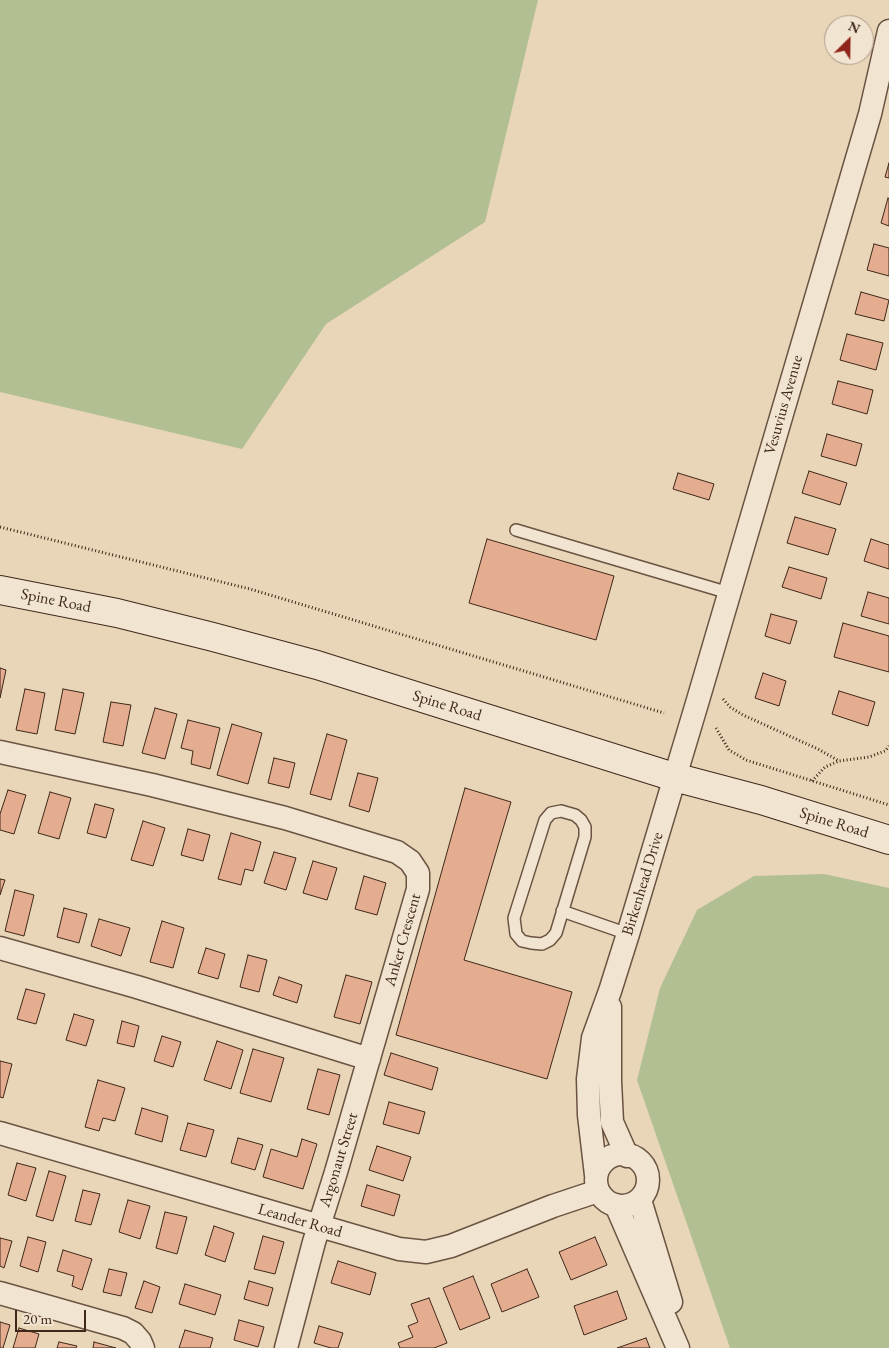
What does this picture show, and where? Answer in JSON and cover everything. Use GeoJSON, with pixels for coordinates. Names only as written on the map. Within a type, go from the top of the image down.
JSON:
{"type":"FeatureCollection","features":[{"type":"Feature","properties":{"kind":"main road","name":"Spine Road"},"geometry":{"type":"LineString","coordinates":[[0,590],[213,636],[317,665],[674,777],[761,800],[889,840]]}},
{"type":"Feature","properties":{"kind":"street","name":"Vesuvius Avenue"},"geometry":{"type":"LineString","coordinates":[[674,777],[870,114],[889,31]]}},
{"type":"Feature","properties":{"kind":"street","name":"Anker Crescent"},"geometry":{"type":"LineString","coordinates":[[0,752],[152,785],[285,818],[397,852],[410,861],[418,873],[418,889],[369,1059]]}},
{"type":"Feature","properties":{"kind":"street","name":"Birkenhead Drive"},"geometry":{"type":"LineString","coordinates":[[597,1183],[589,1115],[588,1079],[593,1038],[628,934],[674,777]]}},
{"type":"Feature","properties":{"kind":"street"},"geometry":{"type":"LineString","coordinates":[[0,948],[138,987],[369,1059]]}},
{"type":"Feature","properties":{"kind":"street","name":"Birkenhead Drive"},"geometry":{"type":"LineString","coordinates":[[610,991],[612,1122],[628,1156]]}},
{"type":"Feature","properties":{"kind":"street","name":"Argonaut Street"},"geometry":{"type":"LineString","coordinates":[[286,1348],[319,1226],[369,1059]]}},
{"type":"Feature","properties":{"kind":"street","name":"Leander Road"},"geometry":{"type":"LineString","coordinates":[[0,1133],[399,1249],[426,1252],[451,1246],[553,1206],[597,1183]]}},
{"type":"Feature","properties":{"kind":"street"},"geometry":{"type":"LineString","coordinates":[[620,1154],[636,1157],[647,1169],[648,1186],[640,1200],[625,1206],[609,1203],[597,1183],[604,1160],[620,1154]]}},
{"type":"Feature","properties":{"kind":"street"},"geometry":{"type":"LineString","coordinates":[[640,1200],[685,1348]]}},
{"type":"Feature","properties":{"kind":"street"},"geometry":{"type":"LineString","coordinates":[[616,1205],[678,1348]]}},
{"type":"Feature","properties":{"kind":"street"},"geometry":{"type":"LineString","coordinates":[[0,1294],[123,1328],[133,1333],[140,1340],[143,1348]]}},
{"type":"Feature","properties":{"kind":"lane"},"geometry":{"type":"LineString","coordinates":[[516,530],[729,593]]}},
{"type":"Feature","properties":{"kind":"lane"},"geometry":{"type":"LineString","coordinates":[[561,811],[575,815],[585,827],[585,837],[562,912],[556,932],[550,940],[542,944],[522,941],[516,934],[514,918],[545,820],[551,813],[561,811]]}},
{"type":"Feature","properties":{"kind":"lane"},"geometry":{"type":"LineString","coordinates":[[562,912],[628,934]]}},
{"type":"Feature","properties":{"kind":"path"},"geometry":{"type":"LineString","coordinates":[[0,528],[250,589],[664,713]]}},
{"type":"Feature","properties":{"kind":"path"},"geometry":{"type":"LineString","coordinates":[[722,698],[730,707],[743,715],[818,749],[839,761]]}},
{"type":"Feature","properties":{"kind":"path"},"geometry":{"type":"LineString","coordinates":[[716,728],[729,750],[746,760],[889,804]]}},
{"type":"Feature","properties":{"kind":"path"},"geometry":{"type":"LineString","coordinates":[[812,781],[825,767],[839,761],[869,757],[885,752],[889,746]]}},
{"type":"Feature","properties":{"kind":"green space"},"geometry":{"type":"Polygon","coordinates":[[[0,0],[538,0],[485,222],[326,324],[242,449],[0,392],[0,0]]]}},
{"type":"Feature","properties":{"kind":"green space"},"geometry":{"type":"Polygon","coordinates":[[[824,874],[889,888],[889,1348],[730,1348],[637,1080],[660,988],[697,910],[754,876],[824,874]]]}},
{"type":"Feature","properties":{"kind":"building"},"geometry":{"type":"Polygon","coordinates":[[[889,163],[889,178],[885,177],[889,163]]]}},
{"type":"Feature","properties":{"kind":"building"},"geometry":{"type":"Polygon","coordinates":[[[889,199],[889,226],[881,223],[889,199]]]}},
{"type":"Feature","properties":{"kind":"building"},"geometry":{"type":"Polygon","coordinates":[[[874,244],[889,248],[889,276],[867,270],[874,244]]]}},
{"type":"Feature","properties":{"kind":"building"},"geometry":{"type":"Polygon","coordinates":[[[861,292],[889,300],[884,321],[855,314],[861,292]]]}},
{"type":"Feature","properties":{"kind":"building"},"geometry":{"type":"Polygon","coordinates":[[[847,334],[883,343],[876,370],[840,360],[847,334]]]}},
{"type":"Feature","properties":{"kind":"building"},"geometry":{"type":"Polygon","coordinates":[[[838,381],[873,390],[867,414],[832,404],[838,381]]]}},
{"type":"Feature","properties":{"kind":"building"},"geometry":{"type":"Polygon","coordinates":[[[827,434],[862,444],[856,466],[821,456],[827,434]]]}},
{"type":"Feature","properties":{"kind":"building"},"geometry":{"type":"Polygon","coordinates":[[[809,471],[847,483],[840,505],[802,493],[809,471]]]}},
{"type":"Feature","properties":{"kind":"building"},"geometry":{"type":"Polygon","coordinates":[[[678,473],[714,484],[709,500],[673,489],[678,473]]]}},
{"type":"Feature","properties":{"kind":"building"},"geometry":{"type":"Polygon","coordinates":[[[795,517],[836,529],[828,555],[787,543],[795,517]]]}},
{"type":"Feature","properties":{"kind":"building"},"geometry":{"type":"Polygon","coordinates":[[[487,539],[614,576],[596,640],[469,603],[487,539]]]}},
{"type":"Feature","properties":{"kind":"building"},"geometry":{"type":"Polygon","coordinates":[[[871,539],[889,545],[889,569],[864,561],[871,539]]]}},
{"type":"Feature","properties":{"kind":"building"},"geometry":{"type":"Polygon","coordinates":[[[789,567],[827,578],[821,599],[782,587],[789,567]]]}},
{"type":"Feature","properties":{"kind":"building"},"geometry":{"type":"Polygon","coordinates":[[[868,592],[889,598],[889,624],[861,616],[868,592]]]}},
{"type":"Feature","properties":{"kind":"building"},"geometry":{"type":"Polygon","coordinates":[[[771,614],[797,621],[790,644],[765,636],[771,614]]]}},
{"type":"Feature","properties":{"kind":"building"},"geometry":{"type":"Polygon","coordinates":[[[843,623],[889,636],[889,672],[834,657],[843,623]]]}},
{"type":"Feature","properties":{"kind":"building"},"geometry":{"type":"Polygon","coordinates":[[[0,668],[6,670],[0,698],[0,668]]]}},
{"type":"Feature","properties":{"kind":"building"},"geometry":{"type":"Polygon","coordinates":[[[763,673],[786,681],[779,706],[755,698],[763,673]]]}},
{"type":"Feature","properties":{"kind":"building"},"geometry":{"type":"Polygon","coordinates":[[[25,689],[45,693],[37,734],[16,730],[25,689]]]}},
{"type":"Feature","properties":{"kind":"building"},"geometry":{"type":"Polygon","coordinates":[[[63,689],[84,693],[75,734],[55,730],[63,689]]]}},
{"type":"Feature","properties":{"kind":"building"},"geometry":{"type":"Polygon","coordinates":[[[839,691],[875,702],[868,726],[832,714],[839,691]]]}},
{"type":"Feature","properties":{"kind":"building"},"geometry":{"type":"Polygon","coordinates":[[[111,702],[131,705],[123,746],[103,742],[111,702]]]}},
{"type":"Feature","properties":{"kind":"building"},"geometry":{"type":"Polygon","coordinates":[[[155,708],[177,714],[165,759],[142,753],[155,708]]]}},
{"type":"Feature","properties":{"kind":"building"},"geometry":{"type":"Polygon","coordinates":[[[188,720],[220,728],[210,769],[191,764],[193,751],[181,748],[188,720]]]}},
{"type":"Feature","properties":{"kind":"building"},"geometry":{"type":"Polygon","coordinates":[[[232,724],[262,733],[248,784],[217,775],[232,724]]]}},
{"type":"Feature","properties":{"kind":"building"},"geometry":{"type":"Polygon","coordinates":[[[327,734],[347,740],[331,800],[310,794],[327,734]]]}},
{"type":"Feature","properties":{"kind":"building"},"geometry":{"type":"Polygon","coordinates":[[[274,758],[295,763],[289,788],[268,783],[274,758]]]}},
{"type":"Feature","properties":{"kind":"building"},"geometry":{"type":"Polygon","coordinates":[[[358,773],[378,778],[369,812],[349,806],[358,773]]]}},
{"type":"Feature","properties":{"kind":"building"},"geometry":{"type":"Polygon","coordinates":[[[465,788],[511,802],[464,960],[572,992],[547,1079],[396,1035],[465,788]]]}},
{"type":"Feature","properties":{"kind":"building"},"geometry":{"type":"Polygon","coordinates":[[[8,790],[26,795],[14,834],[0,830],[0,814],[8,790]]]}},
{"type":"Feature","properties":{"kind":"building"},"geometry":{"type":"Polygon","coordinates":[[[50,792],[71,798],[59,839],[38,833],[50,792]]]}},
{"type":"Feature","properties":{"kind":"building"},"geometry":{"type":"Polygon","coordinates":[[[95,804],[114,809],[106,838],[87,833],[95,804]]]}},
{"type":"Feature","properties":{"kind":"building"},"geometry":{"type":"Polygon","coordinates":[[[143,821],[165,828],[153,866],[131,860],[143,821]]]}},
{"type":"Feature","properties":{"kind":"building"},"geometry":{"type":"Polygon","coordinates":[[[188,829],[210,835],[203,861],[181,855],[188,829]]]}},
{"type":"Feature","properties":{"kind":"building"},"geometry":{"type":"Polygon","coordinates":[[[231,833],[261,842],[253,871],[245,869],[241,885],[218,879],[231,833]]]}},
{"type":"Feature","properties":{"kind":"building"},"geometry":{"type":"Polygon","coordinates":[[[274,852],[296,858],[286,890],[264,883],[274,852]]]}},
{"type":"Feature","properties":{"kind":"building"},"geometry":{"type":"Polygon","coordinates":[[[313,861],[337,868],[327,900],[303,893],[313,861]]]}},
{"type":"Feature","properties":{"kind":"building"},"geometry":{"type":"Polygon","coordinates":[[[364,876],[386,883],[377,915],[355,909],[364,876]]]}},
{"type":"Feature","properties":{"kind":"building"},"geometry":{"type":"Polygon","coordinates":[[[0,879],[5,880],[0,895],[0,879]]]}},
{"type":"Feature","properties":{"kind":"building"},"geometry":{"type":"Polygon","coordinates":[[[15,890],[34,895],[24,936],[5,931],[15,890]]]}},
{"type":"Feature","properties":{"kind":"building"},"geometry":{"type":"Polygon","coordinates":[[[64,908],[87,914],[79,943],[57,937],[64,908]]]}},
{"type":"Feature","properties":{"kind":"building"},"geometry":{"type":"Polygon","coordinates":[[[99,919],[130,928],[121,956],[91,946],[99,919]]]}},
{"type":"Feature","properties":{"kind":"building"},"geometry":{"type":"Polygon","coordinates":[[[162,921],[184,928],[173,968],[150,962],[162,921]]]}},
{"type":"Feature","properties":{"kind":"building"},"geometry":{"type":"Polygon","coordinates":[[[206,948],[225,954],[218,979],[198,973],[206,948]]]}},
{"type":"Feature","properties":{"kind":"building"},"geometry":{"type":"Polygon","coordinates":[[[248,955],[267,960],[259,992],[240,987],[248,955]]]}},
{"type":"Feature","properties":{"kind":"building"},"geometry":{"type":"Polygon","coordinates":[[[346,975],[372,982],[360,1024],[334,1017],[346,975]]]}},
{"type":"Feature","properties":{"kind":"building"},"geometry":{"type":"Polygon","coordinates":[[[279,977],[302,985],[297,1003],[273,995],[279,977]]]}},
{"type":"Feature","properties":{"kind":"building"},"geometry":{"type":"Polygon","coordinates":[[[26,989],[45,994],[36,1024],[17,1019],[26,989]]]}},
{"type":"Feature","properties":{"kind":"building"},"geometry":{"type":"Polygon","coordinates":[[[74,1014],[94,1020],[86,1046],[66,1040],[74,1014]]]}},
{"type":"Feature","properties":{"kind":"building"},"geometry":{"type":"Polygon","coordinates":[[[122,1021],[139,1026],[134,1047],[117,1043],[122,1021]]]}},
{"type":"Feature","properties":{"kind":"building"},"geometry":{"type":"Polygon","coordinates":[[[162,1036],[181,1042],[173,1067],[154,1061],[162,1036]]]}},
{"type":"Feature","properties":{"kind":"building"},"geometry":{"type":"Polygon","coordinates":[[[217,1041],[243,1050],[231,1089],[204,1080],[217,1041]]]}},
{"type":"Feature","properties":{"kind":"building"},"geometry":{"type":"Polygon","coordinates":[[[253,1049],[284,1058],[271,1102],[240,1093],[253,1049]]]}},
{"type":"Feature","properties":{"kind":"building"},"geometry":{"type":"Polygon","coordinates":[[[391,1053],[438,1068],[432,1090],[384,1075],[391,1053]]]}},
{"type":"Feature","properties":{"kind":"building"},"geometry":{"type":"Polygon","coordinates":[[[0,1061],[12,1064],[3,1098],[0,1097],[0,1061]]]}},
{"type":"Feature","properties":{"kind":"building"},"geometry":{"type":"Polygon","coordinates":[[[318,1069],[340,1075],[329,1115],[307,1109],[318,1069]]]}},
{"type":"Feature","properties":{"kind":"building"},"geometry":{"type":"Polygon","coordinates":[[[98,1080],[125,1088],[115,1121],[103,1118],[99,1131],[85,1127],[98,1080]]]}},
{"type":"Feature","properties":{"kind":"building"},"geometry":{"type":"Polygon","coordinates":[[[389,1102],[425,1112],[419,1134],[383,1124],[389,1102]]]}},
{"type":"Feature","properties":{"kind":"building"},"geometry":{"type":"Polygon","coordinates":[[[142,1108],[168,1116],[162,1142],[135,1134],[142,1108]]]}},
{"type":"Feature","properties":{"kind":"building"},"geometry":{"type":"Polygon","coordinates":[[[188,1123],[214,1130],[206,1157],[180,1150],[188,1123]]]}},
{"type":"Feature","properties":{"kind":"building"},"geometry":{"type":"Polygon","coordinates":[[[238,1138],[263,1145],[255,1170],[231,1163],[238,1138]]]}},
{"type":"Feature","properties":{"kind":"building"},"geometry":{"type":"Polygon","coordinates":[[[302,1139],[317,1144],[303,1189],[263,1177],[271,1149],[297,1157],[302,1139]]]}},
{"type":"Feature","properties":{"kind":"building"},"geometry":{"type":"Polygon","coordinates":[[[377,1146],[411,1157],[403,1181],[369,1170],[377,1146]]]}},
{"type":"Feature","properties":{"kind":"building"},"geometry":{"type":"Polygon","coordinates":[[[17,1163],[36,1168],[26,1201],[8,1195],[17,1163]]]}},
{"type":"Feature","properties":{"kind":"building"},"geometry":{"type":"Polygon","coordinates":[[[49,1171],[66,1176],[53,1221],[36,1216],[49,1171]]]}},
{"type":"Feature","properties":{"kind":"building"},"geometry":{"type":"Polygon","coordinates":[[[367,1185],[400,1195],[394,1216],[361,1206],[367,1185]]]}},
{"type":"Feature","properties":{"kind":"building"},"geometry":{"type":"Polygon","coordinates":[[[83,1190],[100,1194],[91,1225],[75,1221],[83,1190]]]}},
{"type":"Feature","properties":{"kind":"building"},"geometry":{"type":"Polygon","coordinates":[[[128,1200],[150,1206],[140,1239],[119,1232],[128,1200]]]}},
{"type":"Feature","properties":{"kind":"building"},"geometry":{"type":"Polygon","coordinates":[[[165,1212],[187,1217],[177,1254],[156,1248],[165,1212]]]}},
{"type":"Feature","properties":{"kind":"building"},"geometry":{"type":"Polygon","coordinates":[[[214,1226],[234,1233],[225,1262],[205,1255],[214,1226]]]}},
{"type":"Feature","properties":{"kind":"building"},"geometry":{"type":"Polygon","coordinates":[[[263,1236],[284,1242],[275,1274],[254,1269],[263,1236]]]}},
{"type":"Feature","properties":{"kind":"building"},"geometry":{"type":"Polygon","coordinates":[[[28,1237],[46,1242],[38,1272],[20,1266],[28,1237]]]}},
{"type":"Feature","properties":{"kind":"building"},"geometry":{"type":"Polygon","coordinates":[[[595,1237],[607,1265],[571,1280],[559,1252],[595,1237]]]}},
{"type":"Feature","properties":{"kind":"building"},"geometry":{"type":"Polygon","coordinates":[[[0,1238],[12,1241],[4,1268],[0,1266],[0,1238]]]}},
{"type":"Feature","properties":{"kind":"building"},"geometry":{"type":"Polygon","coordinates":[[[63,1250],[92,1259],[82,1290],[72,1286],[74,1276],[57,1271],[63,1250]]]}},
{"type":"Feature","properties":{"kind":"building"},"geometry":{"type":"Polygon","coordinates":[[[338,1261],[376,1273],[370,1295],[331,1283],[338,1261]]]}},
{"type":"Feature","properties":{"kind":"building"},"geometry":{"type":"Polygon","coordinates":[[[109,1269],[127,1273],[121,1296],[103,1292],[109,1269]]]}},
{"type":"Feature","properties":{"kind":"building"},"geometry":{"type":"Polygon","coordinates":[[[527,1269],[539,1297],[502,1312],[491,1284],[527,1269]]]}},
{"type":"Feature","properties":{"kind":"building"},"geometry":{"type":"Polygon","coordinates":[[[473,1276],[490,1318],[460,1330],[443,1288],[473,1276]]]}},
{"type":"Feature","properties":{"kind":"building"},"geometry":{"type":"Polygon","coordinates":[[[144,1281],[160,1287],[152,1313],[135,1308],[144,1281]]]}},
{"type":"Feature","properties":{"kind":"building"},"geometry":{"type":"Polygon","coordinates":[[[249,1281],[273,1288],[268,1306],[244,1299],[249,1281]]]}},
{"type":"Feature","properties":{"kind":"building"},"geometry":{"type":"Polygon","coordinates":[[[185,1284],[221,1295],[215,1315],[179,1304],[185,1284]]]}},
{"type":"Feature","properties":{"kind":"building"},"geometry":{"type":"Polygon","coordinates":[[[617,1291],[627,1319],[584,1335],[574,1306],[617,1291]]]}},
{"type":"Feature","properties":{"kind":"building"},"geometry":{"type":"Polygon","coordinates":[[[429,1298],[447,1343],[434,1348],[400,1348],[398,1343],[413,1337],[408,1326],[418,1322],[411,1304],[429,1298]]]}},
{"type":"Feature","properties":{"kind":"building"},"geometry":{"type":"Polygon","coordinates":[[[239,1320],[264,1327],[258,1347],[234,1340],[239,1320]]]}},
{"type":"Feature","properties":{"kind":"building"},"geometry":{"type":"Polygon","coordinates":[[[0,1322],[10,1325],[3,1348],[0,1348],[0,1322]]]}},
{"type":"Feature","properties":{"kind":"building"},"geometry":{"type":"Polygon","coordinates":[[[319,1326],[343,1333],[338,1348],[314,1343],[319,1326]]]}},
{"type":"Feature","properties":{"kind":"building"},"geometry":{"type":"Polygon","coordinates":[[[19,1328],[39,1334],[35,1348],[13,1348],[19,1328]]]}},
{"type":"Feature","properties":{"kind":"building"},"geometry":{"type":"Polygon","coordinates":[[[185,1330],[213,1338],[210,1348],[179,1348],[185,1330]]]}},
{"type":"Feature","properties":{"kind":"building"},"geometry":{"type":"Polygon","coordinates":[[[646,1338],[650,1348],[617,1348],[646,1338]]]}},
{"type":"Feature","properties":{"kind":"building"},"geometry":{"type":"Polygon","coordinates":[[[59,1342],[77,1346],[76,1348],[57,1348],[59,1342]]]}},
{"type":"Feature","properties":{"kind":"building"},"geometry":{"type":"Polygon","coordinates":[[[94,1342],[116,1348],[93,1348],[94,1342]]]}}]}
